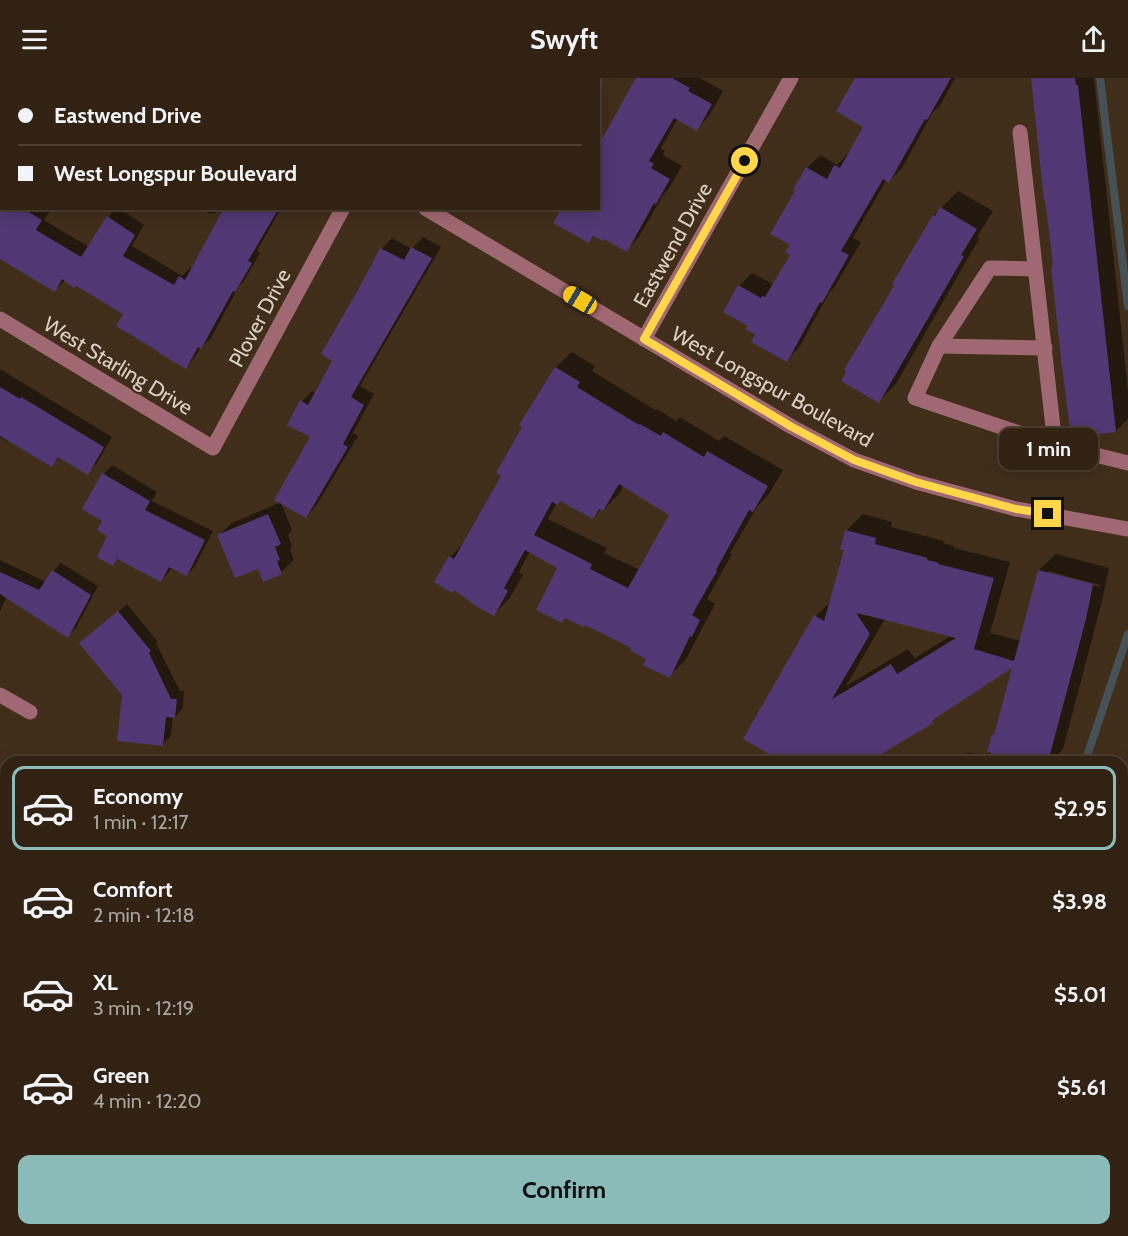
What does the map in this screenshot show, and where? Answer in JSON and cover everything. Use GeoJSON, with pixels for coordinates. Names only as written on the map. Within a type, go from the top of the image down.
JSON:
{"type":"FeatureCollection","features":[{"type":"Feature","properties":{"kind":"street","name":"Eastwend Drive"},"geometry":{"type":"LineString","coordinates":[[644,339],[791,78]]}},
{"type":"Feature","properties":{"kind":"street"},"geometry":{"type":"LineString","coordinates":[[1020,132],[1055,445]]}},
{"type":"Feature","properties":{"kind":"street","name":"Plover Drive"},"geometry":{"type":"LineString","coordinates":[[213,448],[342,210]]}},
{"type":"Feature","properties":{"kind":"street","name":"West Longspur Boulevard"},"geometry":{"type":"LineString","coordinates":[[428,210],[792,427],[854,460],[916,482],[1016,509],[1128,529]]}},
{"type":"Feature","properties":{"kind":"street"},"geometry":{"type":"LineString","coordinates":[[1035,269],[990,268],[939,346],[915,398],[1055,445],[1128,463]]}},
{"type":"Feature","properties":{"kind":"street","name":"West Starling Drive"},"geometry":{"type":"LineString","coordinates":[[0,319],[213,448]]}},
{"type":"Feature","properties":{"kind":"street"},"geometry":{"type":"LineString","coordinates":[[939,346],[1045,348]]}},
{"type":"Feature","properties":{"kind":"street"},"geometry":{"type":"LineString","coordinates":[[0,695],[30,712]]}},
{"type":"Feature","properties":{"kind":"building"},"geometry":{"type":"Polygon","coordinates":[[[636,78],[672,78],[690,88],[688,91],[712,104],[697,131],[674,118],[649,161],[654,164],[651,168],[670,179],[627,252],[604,239],[603,241],[593,236],[589,243],[553,223],[561,210],[600,210],[600,142],[636,78]]]}},
{"type":"Feature","properties":{"kind":"building"},"geometry":{"type":"Polygon","coordinates":[[[855,78],[951,78],[889,183],[883,179],[841,251],[849,255],[787,362],[751,342],[755,334],[745,329],[748,326],[723,312],[738,285],[761,298],[765,297],[790,255],[785,252],[790,245],[770,234],[806,167],[827,179],[834,165],[840,168],[863,127],[836,111],[855,78]]]}},
{"type":"Feature","properties":{"kind":"building"},"geometry":{"type":"Polygon","coordinates":[[[1031,78],[1075,78],[1076,85],[1078,85],[1116,432],[1071,437],[1031,78]]]}},
{"type":"Feature","properties":{"kind":"building"},"geometry":{"type":"Polygon","coordinates":[[[940,207],[977,229],[961,255],[964,256],[879,403],[841,381],[846,372],[844,370],[894,286],[892,284],[940,207]]]}},
{"type":"Feature","properties":{"kind":"building"},"geometry":{"type":"Polygon","coordinates":[[[0,210],[25,210],[42,220],[36,230],[81,257],[107,216],[135,235],[123,256],[174,285],[179,276],[185,280],[223,210],[278,210],[248,261],[252,263],[235,292],[233,291],[201,349],[198,347],[186,369],[116,326],[123,314],[76,286],[74,288],[62,279],[55,292],[0,259],[0,210]]]}},
{"type":"Feature","properties":{"kind":"building"},"geometry":{"type":"Polygon","coordinates":[[[411,247],[432,258],[351,397],[364,405],[343,444],[348,447],[306,518],[274,500],[310,437],[287,425],[300,400],[308,405],[332,361],[321,354],[380,248],[404,260],[411,247]]]}},
{"type":"Feature","properties":{"kind":"building"},"geometry":{"type":"Polygon","coordinates":[[[555,367],[580,382],[577,387],[639,425],[661,436],[663,432],[704,457],[707,451],[768,486],[753,512],[749,510],[692,615],[700,620],[670,678],[643,665],[646,659],[630,650],[631,648],[585,625],[584,627],[565,618],[562,623],[536,610],[557,568],[525,550],[504,588],[508,591],[494,616],[454,590],[452,593],[434,582],[449,556],[454,559],[501,476],[496,473],[522,427],[519,425],[555,367]],[[619,484],[603,511],[599,509],[593,519],[560,501],[558,505],[552,502],[534,535],[592,564],[590,569],[628,588],[669,515],[619,484]]]}},
{"type":"Feature","properties":{"kind":"building"},"geometry":{"type":"Polygon","coordinates":[[[0,387],[20,399],[21,397],[104,447],[88,475],[58,457],[52,467],[0,436],[0,387]]]}},
{"type":"Feature","properties":{"kind":"building"},"geometry":{"type":"Polygon","coordinates":[[[102,473],[150,501],[145,510],[205,540],[187,576],[169,567],[161,582],[117,559],[113,566],[97,557],[107,536],[97,530],[102,521],[82,509],[102,473]]]}},
{"type":"Feature","properties":{"kind":"building"},"geometry":{"type":"Polygon","coordinates":[[[268,514],[281,544],[275,547],[282,574],[263,582],[258,569],[235,578],[217,535],[268,514]]]}},
{"type":"Feature","properties":{"kind":"building"},"geometry":{"type":"Polygon","coordinates":[[[845,530],[876,538],[875,544],[928,558],[927,560],[938,564],[994,578],[974,649],[1014,661],[1038,570],[1093,584],[1050,756],[990,756],[991,753],[987,752],[992,734],[994,735],[1012,668],[940,715],[932,721],[933,723],[878,756],[773,756],[743,739],[814,615],[824,621],[844,550],[840,550],[845,530]],[[856,613],[870,634],[832,699],[891,664],[897,674],[956,638],[856,613]]]}},
{"type":"Feature","properties":{"kind":"building"},"geometry":{"type":"Polygon","coordinates":[[[52,570],[91,595],[68,638],[0,594],[0,572],[39,590],[52,570]]]}},
{"type":"Feature","properties":{"kind":"building"},"geometry":{"type":"Polygon","coordinates":[[[118,611],[151,651],[149,653],[171,699],[177,699],[175,718],[166,717],[163,746],[117,741],[122,695],[79,643],[118,611]]]}},
{"type":"Feature","properties":{"kind":"waterway"},"geometry":{"type":"LineString","coordinates":[[1100,78],[1128,306]]}},
{"type":"Feature","properties":{"kind":"waterway"},"geometry":{"type":"LineString","coordinates":[[1087,756],[1128,634]]}},
{"type":"Feature","properties":{"kind":"route"},"geometry":{"type":"LineString","coordinates":[[745,161],[644,339],[792,427],[854,460],[916,482],[1016,509],[1048,514]]}}]}
